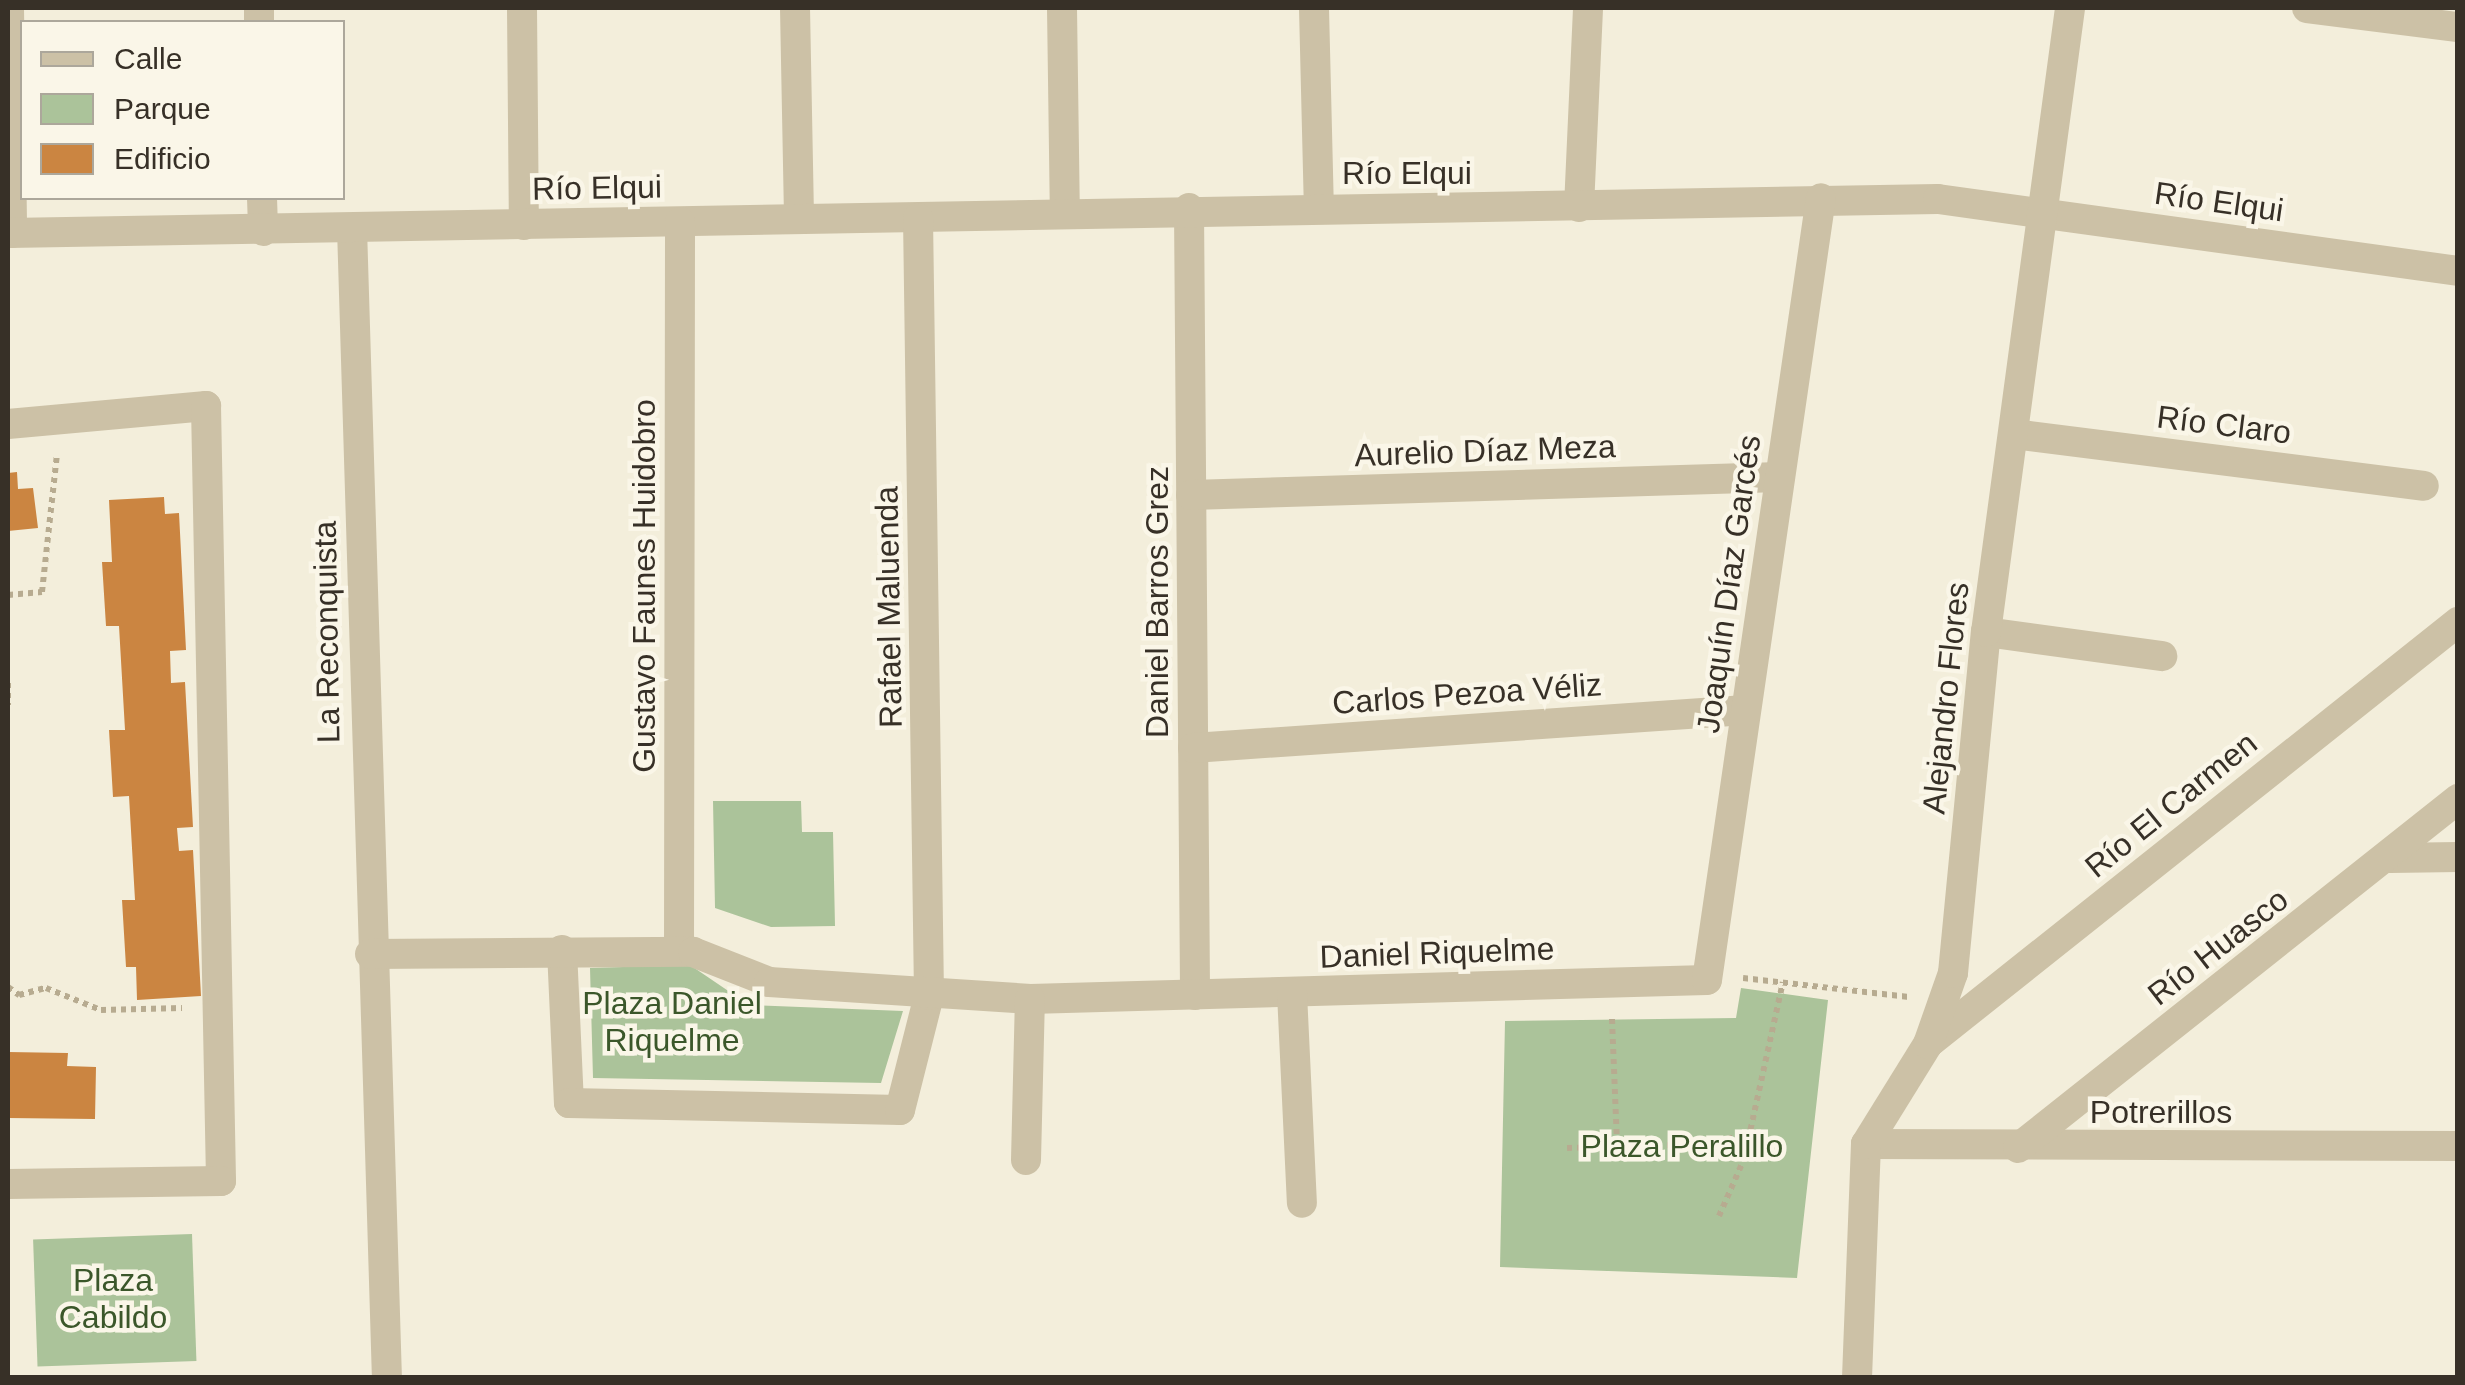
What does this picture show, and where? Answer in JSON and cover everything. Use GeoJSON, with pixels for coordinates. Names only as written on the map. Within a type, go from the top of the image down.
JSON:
{"type":"FeatureCollection","features":[{"type":"Feature","properties":{"kind":"street"},"geometry":{"type":"LineString","coordinates":[[9,8],[10,233],[352,228]]}},
{"type":"Feature","properties":{"kind":"street"},"geometry":{"type":"LineString","coordinates":[[522,8],[524,225]]}},
{"type":"Feature","properties":{"kind":"street"},"geometry":{"type":"LineString","coordinates":[[795,8],[799,219]]}},
{"type":"Feature","properties":{"kind":"street"},"geometry":{"type":"LineString","coordinates":[[1062,8],[1065,214]]}},
{"type":"Feature","properties":{"kind":"street"},"geometry":{"type":"LineString","coordinates":[[1314,8],[1319,209]]}},
{"type":"Feature","properties":{"kind":"street"},"geometry":{"type":"LineString","coordinates":[[1579,207],[1588,8]]}},
{"type":"Feature","properties":{"kind":"street","name":"Alejandro Flores"},"geometry":{"type":"LineString","coordinates":[[1857,1378],[1866,1144],[1928,1044],[1946,1001],[1986,632],[2046,213],[2070,8]]}},
{"type":"Feature","properties":{"kind":"street"},"geometry":{"type":"LineString","coordinates":[[2307,8],[2458,27]]}},
{"type":"Feature","properties":{"kind":"street","name":"Río Elqui"},"geometry":{"type":"LineString","coordinates":[[352,228],[918,218],[1189,208],[1579,207],[1821,198],[1938,199],[2458,271]]}},
{"type":"Feature","properties":{"kind":"street","name":"Joaquín Díaz Garcés"},"geometry":{"type":"LineString","coordinates":[[1707,980],[1821,198]]}},
{"type":"Feature","properties":{"kind":"street"},"geometry":{"type":"LineString","coordinates":[[262,200],[263,232]]}},
{"type":"Feature","properties":{"kind":"street","name":"Daniel Barros Grez"},"geometry":{"type":"LineString","coordinates":[[1189,208],[1196,995]]}},
{"type":"Feature","properties":{"kind":"street","name":"Rafael Maluenda"},"geometry":{"type":"LineString","coordinates":[[918,218],[929,995]]}},
{"type":"Feature","properties":{"kind":"street","name":"Gustavo Faunes Huidobro"},"geometry":{"type":"LineString","coordinates":[[678,951],[680,222]]}},
{"type":"Feature","properties":{"kind":"street","name":"La Reconquista"},"geometry":{"type":"LineString","coordinates":[[352,228],[370,954],[388,1378]]}},
{"type":"Feature","properties":{"kind":"street"},"geometry":{"type":"LineString","coordinates":[[8,424],[206,406],[221,1181],[8,1184]]}},
{"type":"Feature","properties":{"kind":"street","name":"Río Claro"},"geometry":{"type":"LineString","coordinates":[[2014,434],[2424,486]]}},
{"type":"Feature","properties":{"kind":"street","name":"Aurelio Díaz Meza"},"geometry":{"type":"LineString","coordinates":[[1191,496],[1780,477]]}},
{"type":"Feature","properties":{"kind":"street","name":"Río El Carmen"},"geometry":{"type":"LineString","coordinates":[[1928,1044],[2458,622]]}},
{"type":"Feature","properties":{"kind":"street"},"geometry":{"type":"LineString","coordinates":[[1986,632],[2162,656]]}},
{"type":"Feature","properties":{"kind":"street","name":"Carlos Pezoa Véliz"},"geometry":{"type":"LineString","coordinates":[[1193,748],[1746,710]]}},
{"type":"Feature","properties":{"kind":"street","name":"Río Huasco"},"geometry":{"type":"LineString","coordinates":[[2018,1148],[2390,858],[2458,799]]}},
{"type":"Feature","properties":{"kind":"street"},"geometry":{"type":"LineString","coordinates":[[2390,858],[2458,858]]}},
{"type":"Feature","properties":{"kind":"street"},"geometry":{"type":"LineString","coordinates":[[562,950],[568,1104],[900,1110],[929,995]]}},
{"type":"Feature","properties":{"kind":"street","name":"Daniel Riquelme"},"geometry":{"type":"LineString","coordinates":[[370,954],[678,951],[770,982],[1030,999],[1707,980]]}},
{"type":"Feature","properties":{"kind":"street"},"geometry":{"type":"LineString","coordinates":[[1292,993],[1302,1202]]}},
{"type":"Feature","properties":{"kind":"street"},"geometry":{"type":"LineString","coordinates":[[1026,1160],[1030,999]]}},
{"type":"Feature","properties":{"kind":"street","name":"Potrerillos"},"geometry":{"type":"LineString","coordinates":[[1866,1144],[2018,1148],[2458,1146]]}},
{"type":"Feature","properties":{"kind":"path"},"geometry":{"type":"LineString","coordinates":[[8,595],[42,592],[60,419]]}},
{"type":"Feature","properties":{"kind":"path"},"geometry":{"type":"LineString","coordinates":[[8,683],[8,706]]}},
{"type":"Feature","properties":{"kind":"path"},"geometry":{"type":"LineString","coordinates":[[1707,980],[1784,982],[1946,1001]]}},
{"type":"Feature","properties":{"kind":"path"},"geometry":{"type":"LineString","coordinates":[[1612,982],[1617,1147]]}},
{"type":"Feature","properties":{"kind":"path"},"geometry":{"type":"LineString","coordinates":[[1719,1216],[1736,1187],[1784,982]]}},
{"type":"Feature","properties":{"kind":"path"},"geometry":{"type":"LineString","coordinates":[[8,987],[19,995],[46,988],[102,1010],[218,1008]]}},
{"type":"Feature","properties":{"kind":"path"},"geometry":{"type":"LineString","coordinates":[[1567,1148],[1708,1144],[1750,1133]]}},
{"type":"Feature","properties":{"kind":"green space","name":"Plaza Daniel Riquelme"},"geometry":{"type":"Polygon","coordinates":[[[713,801],[801,801],[802,832],[833,832],[835,926],[771,927],[715,908],[713,801]]]}},
{"type":"Feature","properties":{"kind":"green space","name":"Plaza Daniel Riquelme"},"geometry":{"type":"Polygon","coordinates":[[[690,965],[749,1005],[903,1011],[881,1083],[593,1078],[590,968],[690,965]]]}},
{"type":"Feature","properties":{"kind":"green space","name":"Plaza Peralillo"},"geometry":{"type":"Polygon","coordinates":[[[1741,988],[1828,1000],[1797,1278],[1500,1267],[1505,1021],[1736,1018],[1741,988]]]}},
{"type":"Feature","properties":{"kind":"green space","name":"Plaza Cabildo"},"geometry":{"type":"Polygon","coordinates":[[[192,1234],[196,1361],[38,1366],[33,1240],[192,1234]]]}},
{"type":"Feature","properties":{"kind":"building"},"geometry":{"type":"Polygon","coordinates":[[[17,472],[18,489],[33,488],[38,528],[8,531],[8,473],[17,472]]]}},
{"type":"Feature","properties":{"kind":"building"},"geometry":{"type":"Polygon","coordinates":[[[164,497],[165,514],[179,513],[186,650],[170,651],[171,683],[185,682],[193,827],[177,828],[179,851],[193,850],[201,996],[137,1000],[136,967],[126,967],[122,900],[135,900],[129,796],[113,797],[109,730],[125,730],[119,626],[106,626],[102,562],[112,562],[109,500],[164,497]]]}},
{"type":"Feature","properties":{"kind":"building"},"geometry":{"type":"Polygon","coordinates":[[[8,1052],[68,1053],[67,1066],[96,1067],[95,1119],[8,1118],[8,1052]]]}}]}
